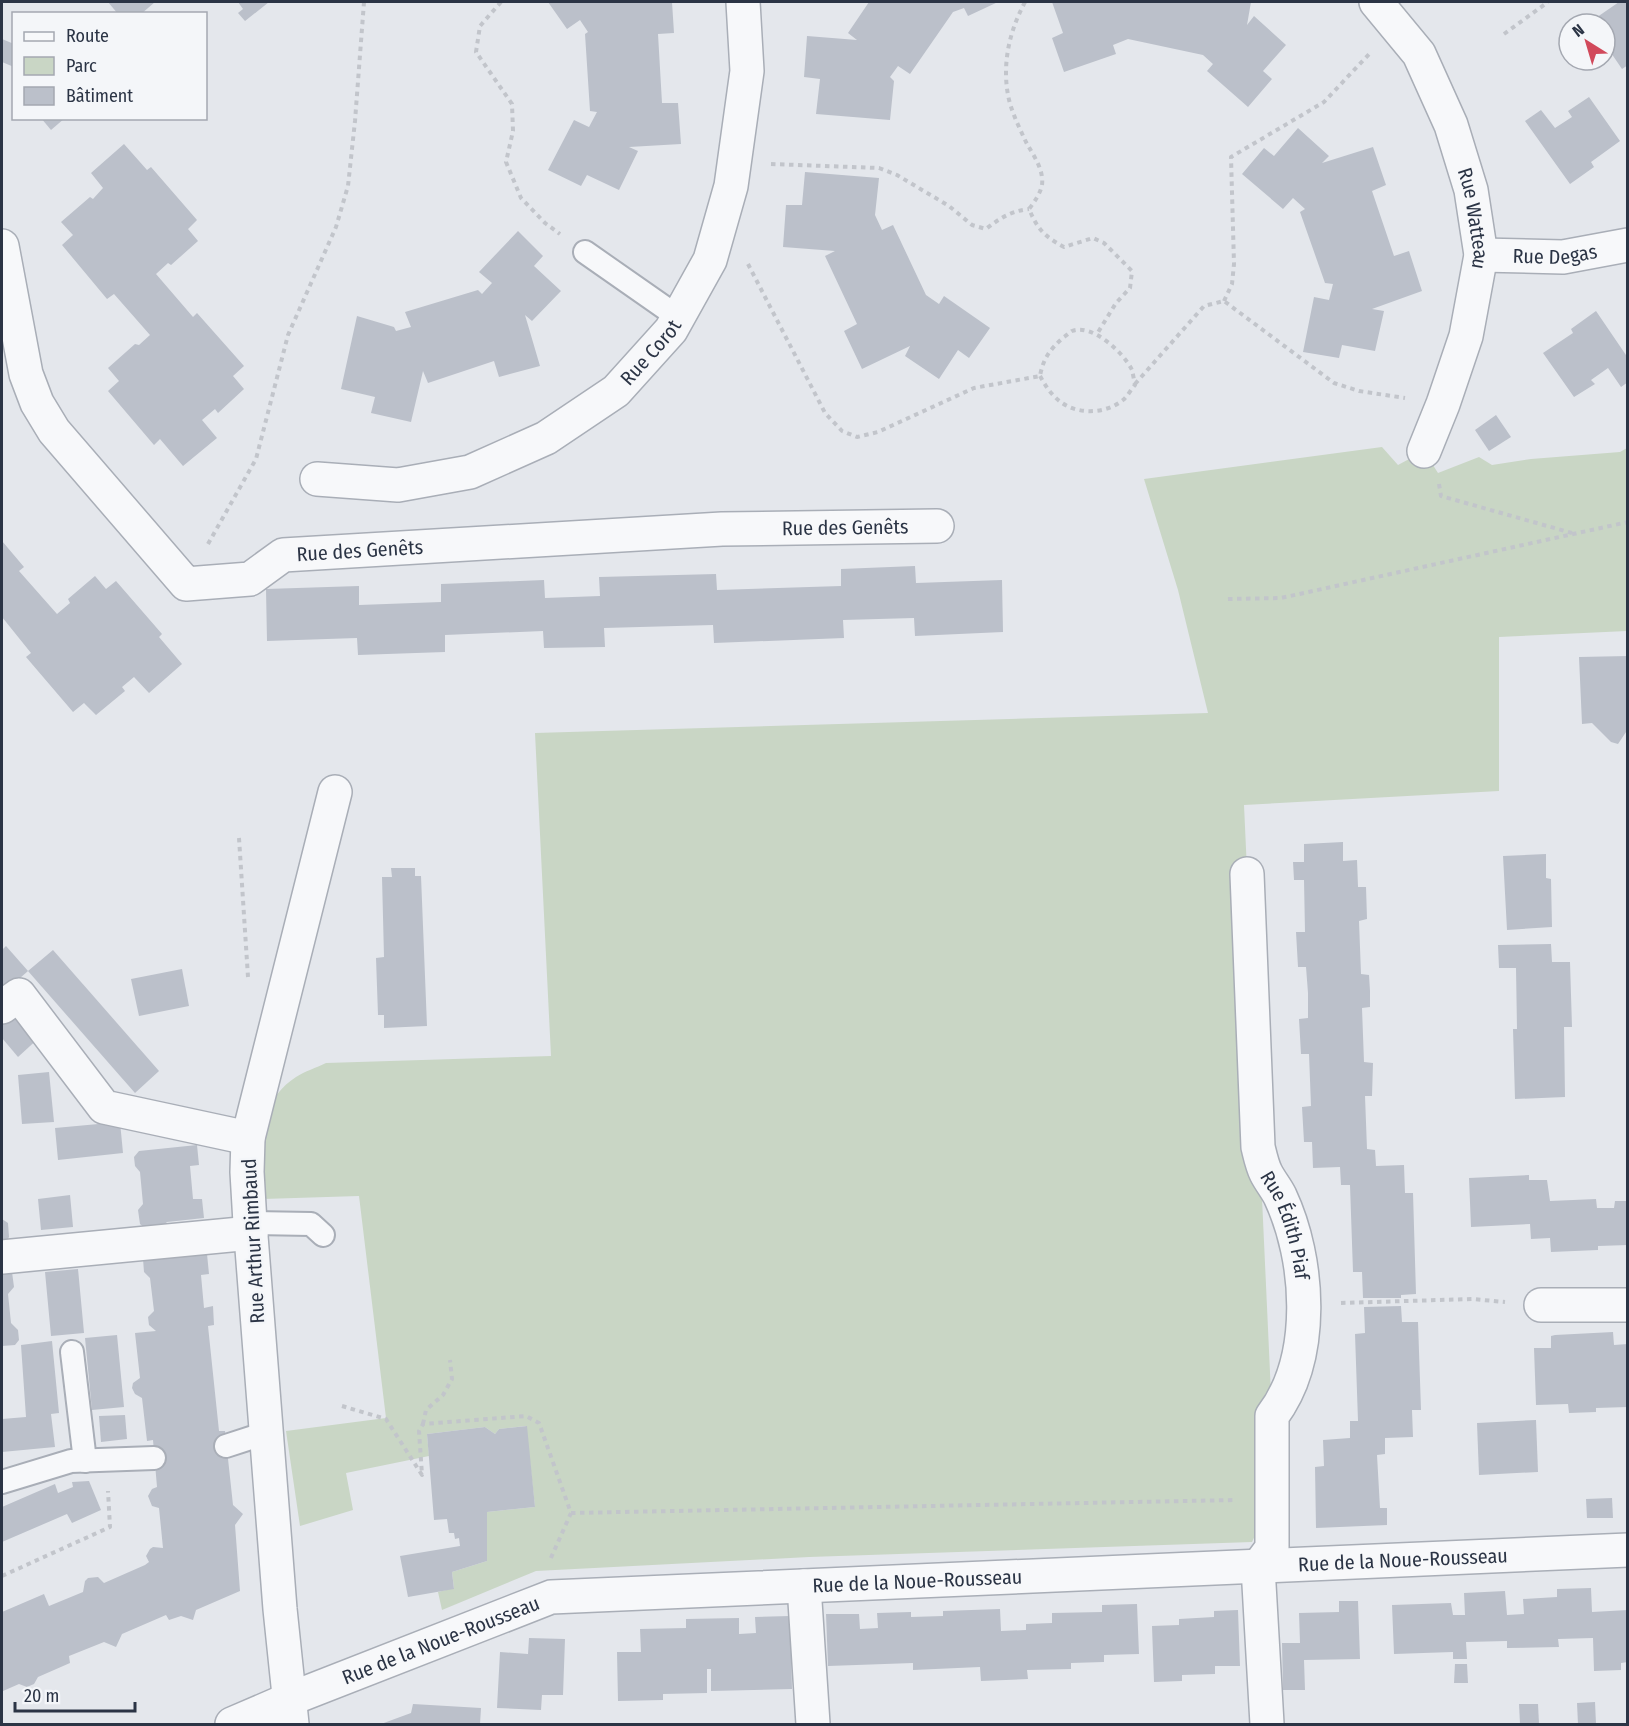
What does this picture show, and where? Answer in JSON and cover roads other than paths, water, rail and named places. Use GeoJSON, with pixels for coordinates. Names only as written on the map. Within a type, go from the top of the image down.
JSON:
{"type":"FeatureCollection","features":[{"type":"Feature","properties":{"kind":"street","name":"Rue Corot"},"geometry":{"type":"LineString","coordinates":[[317,479],[398,485],[470,472],[546,438],[616,391],[671,330],[710,260],[731,186],[747,71],[743,2]]}},
{"type":"Feature","properties":{"kind":"street","name":"Rue Watteau"},"geometry":{"type":"LineString","coordinates":[[1376,2],[1419,54],[1451,126],[1471,190],[1481,255],[1466,336],[1424,451]]}},
{"type":"Feature","properties":{"kind":"street","name":"Rue Degas"},"geometry":{"type":"LineString","coordinates":[[1481,255],[1563,257],[1628,245]]}},
{"type":"Feature","properties":{"kind":"street","name":"Rue des Genêts"},"geometry":{"type":"LineString","coordinates":[[2,246],[26,374],[37,403],[54,431],[186,584],[250,579],[284,555],[722,529],[937,526]]}},
{"type":"Feature","properties":{"kind":"street","name":"Rue Arthur Rimbaud"},"geometry":{"type":"LineString","coordinates":[[291,1712],[280,1609],[250,1228],[248,1138],[335,792]]}},
{"type":"Feature","properties":{"kind":"street","name":"Rue Édith Piaf"},"geometry":{"type":"LineString","coordinates":[[1247,874],[1258,1147],[1265,1172],[1280,1197],[1296,1245],[1305,1303],[1300,1347],[1293,1375],[1281,1404],[1272,1416],[1272,1548],[1258,1567]]}},
{"type":"Feature","properties":{"kind":"street"},"geometry":{"type":"LineString","coordinates":[[2,1007],[19,994],[104,1107],[248,1138]]}},
{"type":"Feature","properties":{"kind":"street"},"geometry":{"type":"LineString","coordinates":[[2,1257],[250,1228]]}},
{"type":"Feature","properties":{"kind":"street"},"geometry":{"type":"LineString","coordinates":[[1541,1305],[1628,1305]]}},
{"type":"Feature","properties":{"kind":"street","name":"Rue de la Noue-Rousseau"},"geometry":{"type":"LineString","coordinates":[[232,1725],[291,1712],[551,1597],[1628,1550]]}},
{"type":"Feature","properties":{"kind":"street"},"geometry":{"type":"LineString","coordinates":[[1258,1567],[1267,1725]]}},
{"type":"Feature","properties":{"kind":"street"},"geometry":{"type":"LineString","coordinates":[[804,1586],[813,1725]]}},
{"type":"Feature","properties":{"kind":"lane"},"geometry":{"type":"LineString","coordinates":[[585,252],[678,317]]}},
{"type":"Feature","properties":{"kind":"lane"},"geometry":{"type":"LineString","coordinates":[[250,1228],[311,1224],[323,1235]]}},
{"type":"Feature","properties":{"kind":"lane"},"geometry":{"type":"LineString","coordinates":[[72,1352],[96,1461]]}},
{"type":"Feature","properties":{"kind":"lane"},"geometry":{"type":"LineString","coordinates":[[226,1446],[266,1434]]}},
{"type":"Feature","properties":{"kind":"lane"},"geometry":{"type":"LineString","coordinates":[[2,1482],[71,1461],[154,1458]]}}]}
